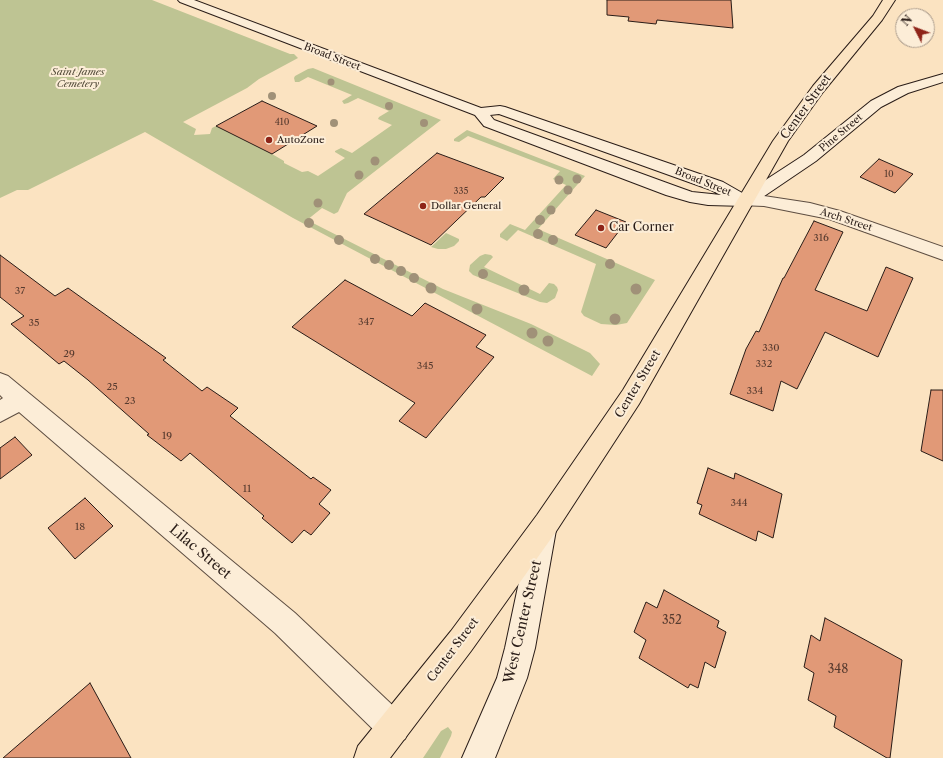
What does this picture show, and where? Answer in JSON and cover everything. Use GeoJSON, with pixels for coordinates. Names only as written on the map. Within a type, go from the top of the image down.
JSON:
{"type":"FeatureCollection","features":[{"type":"Feature","properties":{"kind":"main road","name":"Broad Street"},"geometry":{"type":"LineString","coordinates":[[184,0],[480,112],[490,123],[690,197],[726,202],[745,201]]}},
{"type":"Feature","properties":{"kind":"main road","name":"Center Street"},"geometry":{"type":"LineString","coordinates":[[370,758],[466,634],[543,528],[631,397],[775,151],[804,107],[827,77],[875,22],[889,0]]}},
{"type":"Feature","properties":{"kind":"main road","name":"Pine Street"},"geometry":{"type":"LineString","coordinates":[[745,201],[810,158],[876,104],[904,90],[943,78]]}},
{"type":"Feature","properties":{"kind":"main road","name":"Arch Street"},"geometry":{"type":"LineString","coordinates":[[745,201],[764,201],[834,215],[943,254]]}},
{"type":"Feature","properties":{"kind":"main road","name":"Lilac Street"},"geometry":{"type":"LineString","coordinates":[[0,382],[10,406],[285,623],[394,728]]}},
{"type":"Feature","properties":{"kind":"main road","name":"West Center Street"},"geometry":{"type":"LineString","coordinates":[[478,758],[512,678],[520,648],[543,528]]}},
{"type":"Feature","properties":{"kind":"green space","name":"Saint James Cemetery"},"geometry":{"type":"Polygon","coordinates":[[[0,0],[152,0],[290,54],[294,54],[298,58],[259,79],[247,88],[183,122],[196,129],[194,135],[210,134],[212,128],[216,126],[272,154],[284,161],[284,163],[302,172],[308,171],[318,176],[345,158],[335,151],[341,148],[352,153],[392,125],[378,119],[389,111],[358,98],[344,104],[342,101],[352,95],[308,77],[299,82],[295,82],[295,76],[308,69],[313,68],[441,120],[347,193],[338,212],[334,214],[322,208],[307,220],[443,289],[531,324],[584,350],[590,353],[600,364],[592,376],[293,218],[145,132],[28,190],[17,190],[0,198],[0,0]]]}},
{"type":"Feature","properties":{"kind":"green space"},"geometry":{"type":"Polygon","coordinates":[[[467,130],[585,176],[538,229],[655,280],[627,323],[616,325],[601,324],[584,316],[581,312],[596,264],[518,230],[507,241],[500,237],[500,234],[510,224],[525,230],[566,185],[553,179],[560,171],[468,136],[459,142],[454,141],[454,139],[467,130]]]}},
{"type":"Feature","properties":{"kind":"green space"},"geometry":{"type":"Polygon","coordinates":[[[446,233],[459,239],[459,241],[454,246],[446,249],[431,247],[446,233]]]}},
{"type":"Feature","properties":{"kind":"green space"},"geometry":{"type":"Polygon","coordinates":[[[485,254],[493,257],[484,267],[540,294],[549,283],[554,284],[558,290],[555,298],[547,303],[540,302],[473,275],[469,271],[470,265],[480,256],[485,254]]]}},
{"type":"Feature","properties":{"kind":"green space"},"geometry":{"type":"Polygon","coordinates":[[[448,727],[452,732],[451,736],[440,758],[423,758],[441,731],[448,727]]]}},
{"type":"Feature","properties":{"kind":"building"},"geometry":{"type":"Polygon","coordinates":[[[607,0],[731,0],[733,28],[657,20],[656,24],[628,21],[629,17],[607,15],[607,0]]]}},
{"type":"Feature","properties":{"kind":"building","name":"AutoZone"},"geometry":{"type":"Polygon","coordinates":[[[262,101],[317,126],[272,154],[216,126],[262,101]]]}},
{"type":"Feature","properties":{"kind":"building","name":"Dollar General"},"geometry":{"type":"Polygon","coordinates":[[[437,153],[504,178],[485,197],[481,197],[431,245],[364,214],[437,153]]]}},
{"type":"Feature","properties":{"kind":"building"},"geometry":{"type":"Polygon","coordinates":[[[879,159],[913,174],[895,193],[860,177],[879,159]]]}},
{"type":"Feature","properties":{"kind":"building","name":"Car Corner"},"geometry":{"type":"Polygon","coordinates":[[[596,210],[626,222],[606,248],[575,235],[596,210]]]}},
{"type":"Feature","properties":{"kind":"building"},"geometry":{"type":"Polygon","coordinates":[[[814,221],[843,232],[815,290],[867,311],[886,267],[913,278],[878,357],[825,332],[797,389],[781,381],[773,411],[730,394],[746,349],[756,331],[759,332],[783,278],[814,221]]]}},
{"type":"Feature","properties":{"kind":"building"},"geometry":{"type":"Polygon","coordinates":[[[0,255],[55,296],[68,288],[166,358],[163,360],[202,391],[207,387],[238,408],[230,416],[311,479],[313,477],[331,490],[319,504],[330,513],[311,535],[304,530],[292,543],[262,518],[264,516],[190,453],[181,461],[147,435],[149,434],[88,380],[64,361],[59,364],[11,324],[24,316],[0,297],[0,255]]]}},
{"type":"Feature","properties":{"kind":"building"},"geometry":{"type":"Polygon","coordinates":[[[345,280],[412,316],[425,303],[486,335],[476,347],[494,357],[426,438],[399,421],[415,403],[292,327],[345,280]]]}},
{"type":"Feature","properties":{"kind":"building"},"geometry":{"type":"Polygon","coordinates":[[[931,390],[943,390],[943,461],[921,451],[931,390]]]}},
{"type":"Feature","properties":{"kind":"building"},"geometry":{"type":"Polygon","coordinates":[[[15,437],[32,455],[0,479],[0,448],[15,437]]]}},
{"type":"Feature","properties":{"kind":"building"},"geometry":{"type":"Polygon","coordinates":[[[708,468],[734,479],[735,473],[782,494],[773,538],[758,531],[756,541],[699,514],[702,505],[697,503],[708,468]]]}},
{"type":"Feature","properties":{"kind":"building"},"geometry":{"type":"Polygon","coordinates":[[[85,498],[113,526],[75,559],[48,528],[85,498]]]}},
{"type":"Feature","properties":{"kind":"building"},"geometry":{"type":"Polygon","coordinates":[[[664,590],[719,621],[717,627],[726,632],[715,668],[705,662],[698,688],[690,684],[688,688],[639,658],[646,640],[634,632],[646,602],[657,608],[664,590]]]}},
{"type":"Feature","properties":{"kind":"building"},"geometry":{"type":"Polygon","coordinates":[[[825,618],[902,660],[890,758],[887,758],[834,727],[836,716],[808,700],[814,673],[804,667],[811,635],[820,641],[825,618]]]}},
{"type":"Feature","properties":{"kind":"building"},"geometry":{"type":"Polygon","coordinates":[[[90,683],[131,758],[3,758],[90,683]]]}},
{"type":"Feature","properties":{"kind":"place","name":"AutoZone"},"geometry":{"type":"Point","coordinates":[269,140]}},
{"type":"Feature","properties":{"kind":"place","name":"Dollar General"},"geometry":{"type":"Point","coordinates":[423,206]}},
{"type":"Feature","properties":{"kind":"place","name":"Car Corner"},"geometry":{"type":"Point","coordinates":[601,228]}}]}
